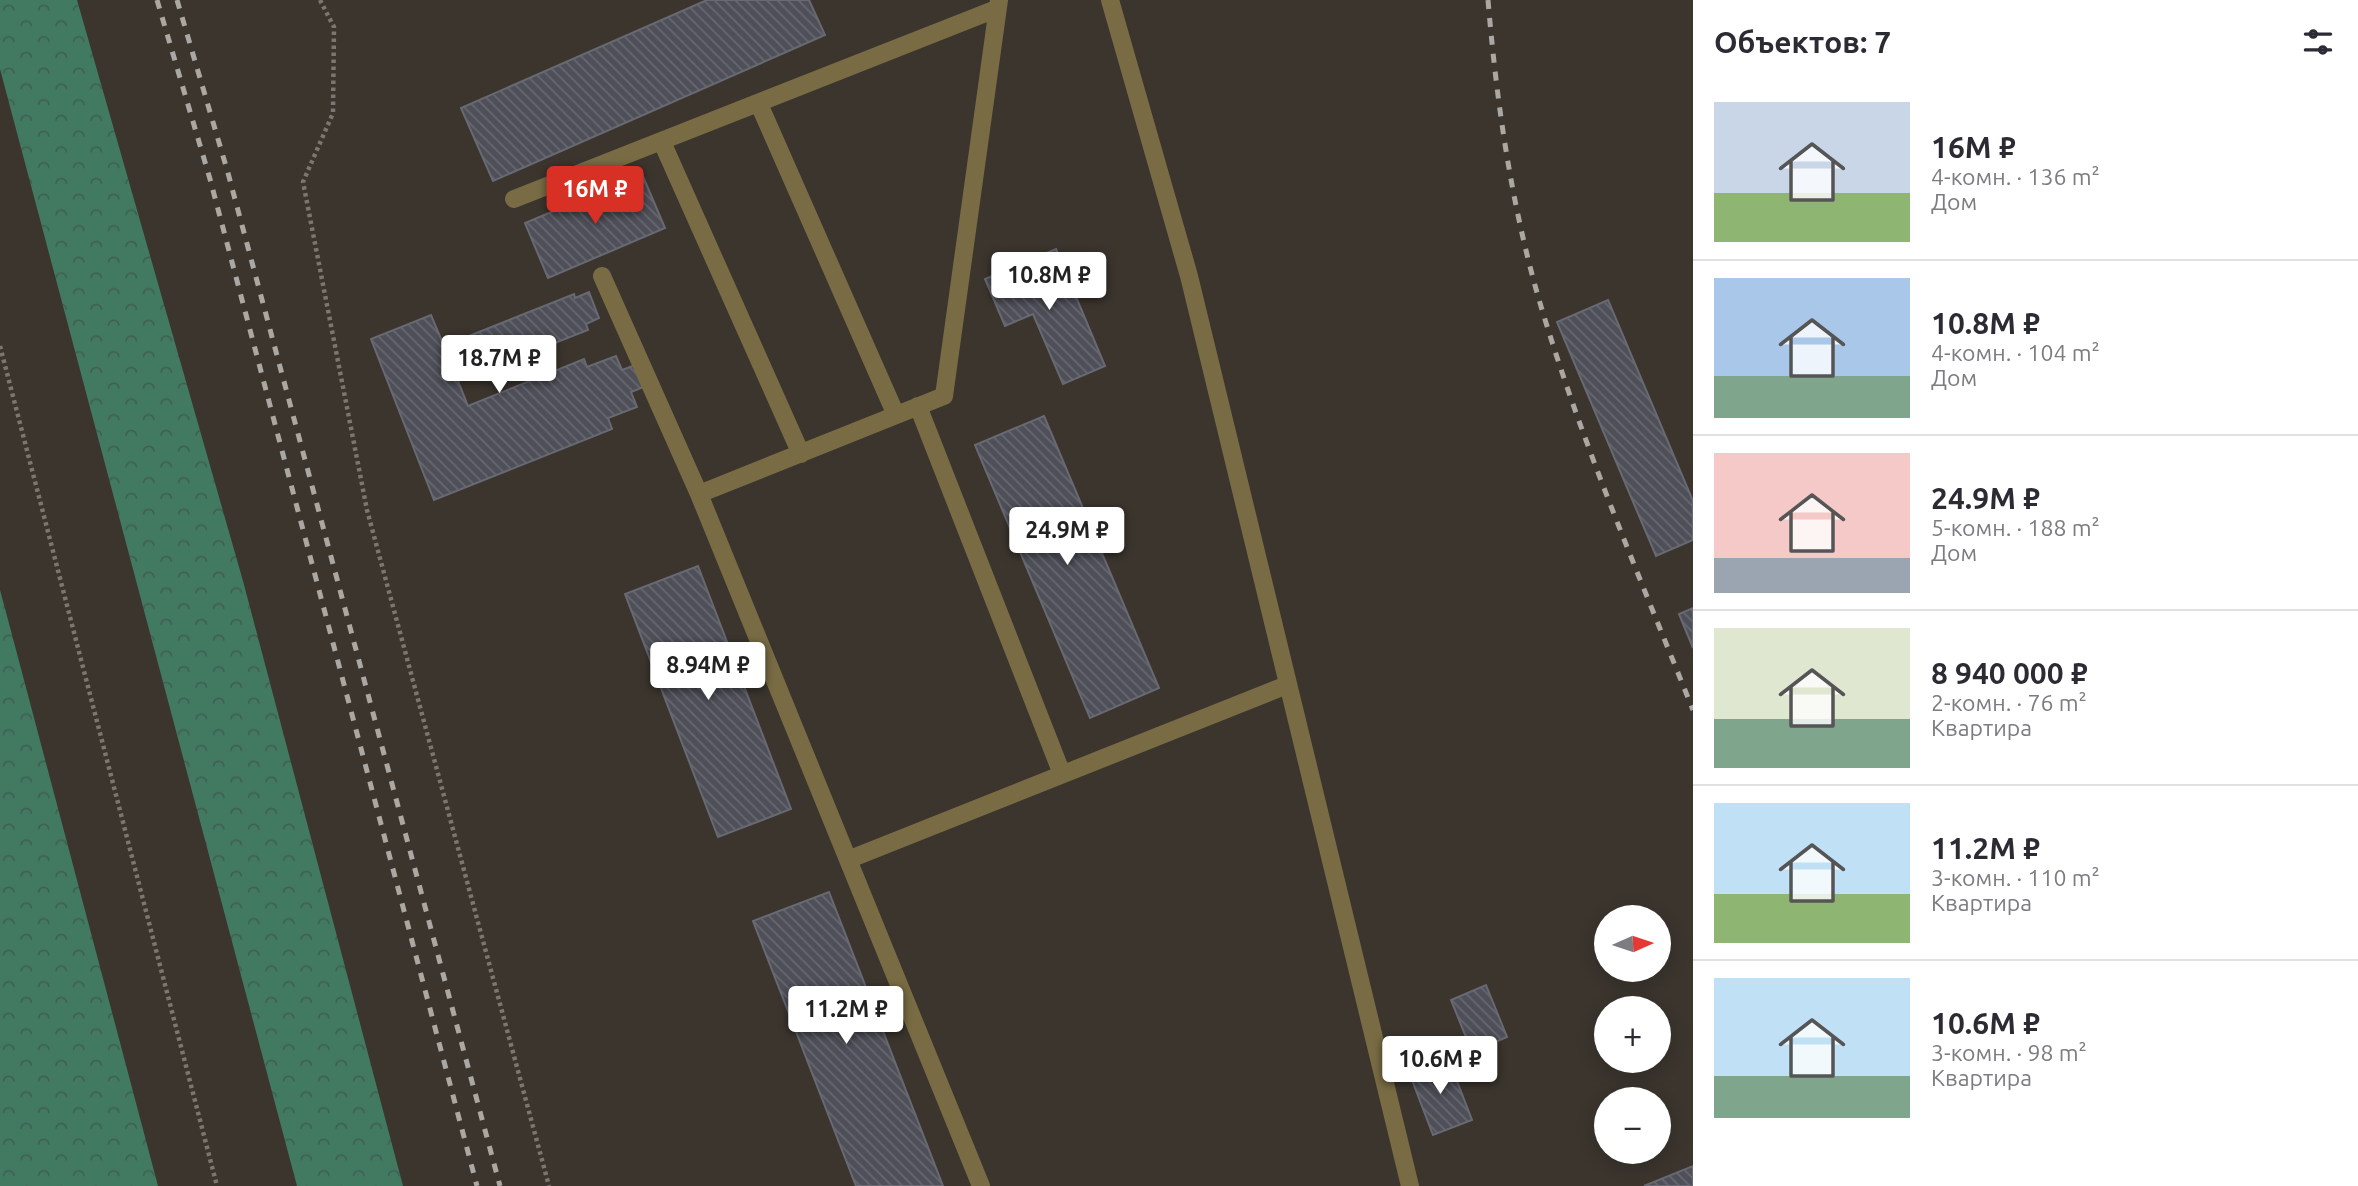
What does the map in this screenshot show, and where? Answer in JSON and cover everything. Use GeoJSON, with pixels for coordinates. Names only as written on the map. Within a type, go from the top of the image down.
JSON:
{"type":"FeatureCollection","features":[{"type":"Feature","properties":{"kind":"lane"},"geometry":{"type":"LineString","coordinates":[[1110,0],[1189,276],[1410,1186]]}},
{"type":"Feature","properties":{"kind":"lane"},"geometry":{"type":"LineString","coordinates":[[514,200],[759,104],[997,5]]}},
{"type":"Feature","properties":{"kind":"lane"},"geometry":{"type":"LineString","coordinates":[[699,494],[944,396],[997,5]]}},
{"type":"Feature","properties":{"kind":"lane"},"geometry":{"type":"LineString","coordinates":[[759,104],[896,415]]}},
{"type":"Feature","properties":{"kind":"lane"},"geometry":{"type":"LineString","coordinates":[[662,142],[801,454]]}},
{"type":"Feature","properties":{"kind":"lane"},"geometry":{"type":"LineString","coordinates":[[602,276],[699,494],[981,1186]]}},
{"type":"Feature","properties":{"kind":"lane"},"geometry":{"type":"LineString","coordinates":[[918,407],[1062,774]]}},
{"type":"Feature","properties":{"kind":"lane"},"geometry":{"type":"LineString","coordinates":[[850,859],[1287,685]]}},
{"type":"Feature","properties":{"kind":"path"},"geometry":{"type":"LineString","coordinates":[[320,0],[334,27],[333,113],[303,182],[367,510],[549,1186]]}},
{"type":"Feature","properties":{"kind":"path"},"geometry":{"type":"LineString","coordinates":[[0,346],[217,1186]]}},
{"type":"Feature","properties":{"kind":"green space"},"geometry":{"type":"Polygon","coordinates":[[[0,0],[77,0],[243,581],[403,1186],[297,1186],[0,69],[0,0]]]}},
{"type":"Feature","properties":{"kind":"green space"},"geometry":{"type":"Polygon","coordinates":[[[0,590],[11,631],[158,1186],[0,1186],[0,590]]]}},
{"type":"Feature","properties":{"kind":"building"},"geometry":{"type":"Polygon","coordinates":[[[707,0],[809,0],[825,35],[493,181],[461,108],[707,0]]]}},
{"type":"Feature","properties":{"kind":"building"},"geometry":{"type":"Polygon","coordinates":[[[642,174],[665,228],[548,278],[525,223],[642,174]]]}},
{"type":"Feature","properties":{"kind":"building"},"geometry":{"type":"Polygon","coordinates":[[[1056,249],[1105,366],[1063,384],[1033,314],[1005,326],[985,279],[1056,249]]]}},
{"type":"Feature","properties":{"kind":"building"},"geometry":{"type":"Polygon","coordinates":[[[589,292],[599,318],[586,324],[588,330],[458,381],[468,406],[584,359],[587,367],[616,356],[622,370],[638,364],[646,386],[631,392],[637,407],[608,418],[612,429],[434,500],[371,339],[431,315],[444,346],[574,294],[575,298],[589,292]]]}},
{"type":"Feature","properties":{"kind":"building"},"geometry":{"type":"Polygon","coordinates":[[[1608,300],[1693,501],[1693,540],[1656,556],[1557,322],[1608,300]]]}},
{"type":"Feature","properties":{"kind":"building"},"geometry":{"type":"Polygon","coordinates":[[[1044,416],[1159,688],[1090,718],[975,445],[1044,416]]]}},
{"type":"Feature","properties":{"kind":"building"},"geometry":{"type":"Polygon","coordinates":[[[698,566],[791,809],[718,837],[625,594],[698,566]]]}},
{"type":"Feature","properties":{"kind":"building"},"geometry":{"type":"Polygon","coordinates":[[[1693,608],[1693,648],[1679,614],[1693,608]]]}},
{"type":"Feature","properties":{"kind":"building"},"geometry":{"type":"Polygon","coordinates":[[[829,892],[943,1186],[856,1186],[753,921],[829,892]]]}},
{"type":"Feature","properties":{"kind":"building"},"geometry":{"type":"Polygon","coordinates":[[[1486,985],[1507,1037],[1472,1052],[1451,1000],[1486,985]]]}},
{"type":"Feature","properties":{"kind":"building"},"geometry":{"type":"Polygon","coordinates":[[[1448,1058],[1472,1120],[1433,1135],[1409,1072],[1448,1058]]]}},
{"type":"Feature","properties":{"kind":"building"},"geometry":{"type":"Polygon","coordinates":[[[1693,1166],[1693,1186],[1644,1186],[1693,1166]]]}},
{"type":"Feature","properties":{"kind":"railway"},"geometry":{"type":"LineString","coordinates":[[157,0],[210,179],[477,1186]]}},
{"type":"Feature","properties":{"kind":"railway"},"geometry":{"type":"LineString","coordinates":[[177,0],[228,173],[500,1186]]}},
{"type":"Feature","properties":{"kind":"railway"},"geometry":{"type":"LineString","coordinates":[[1488,0],[1507,158],[1532,275],[1559,363],[1595,463],[1693,710]]}}]}
